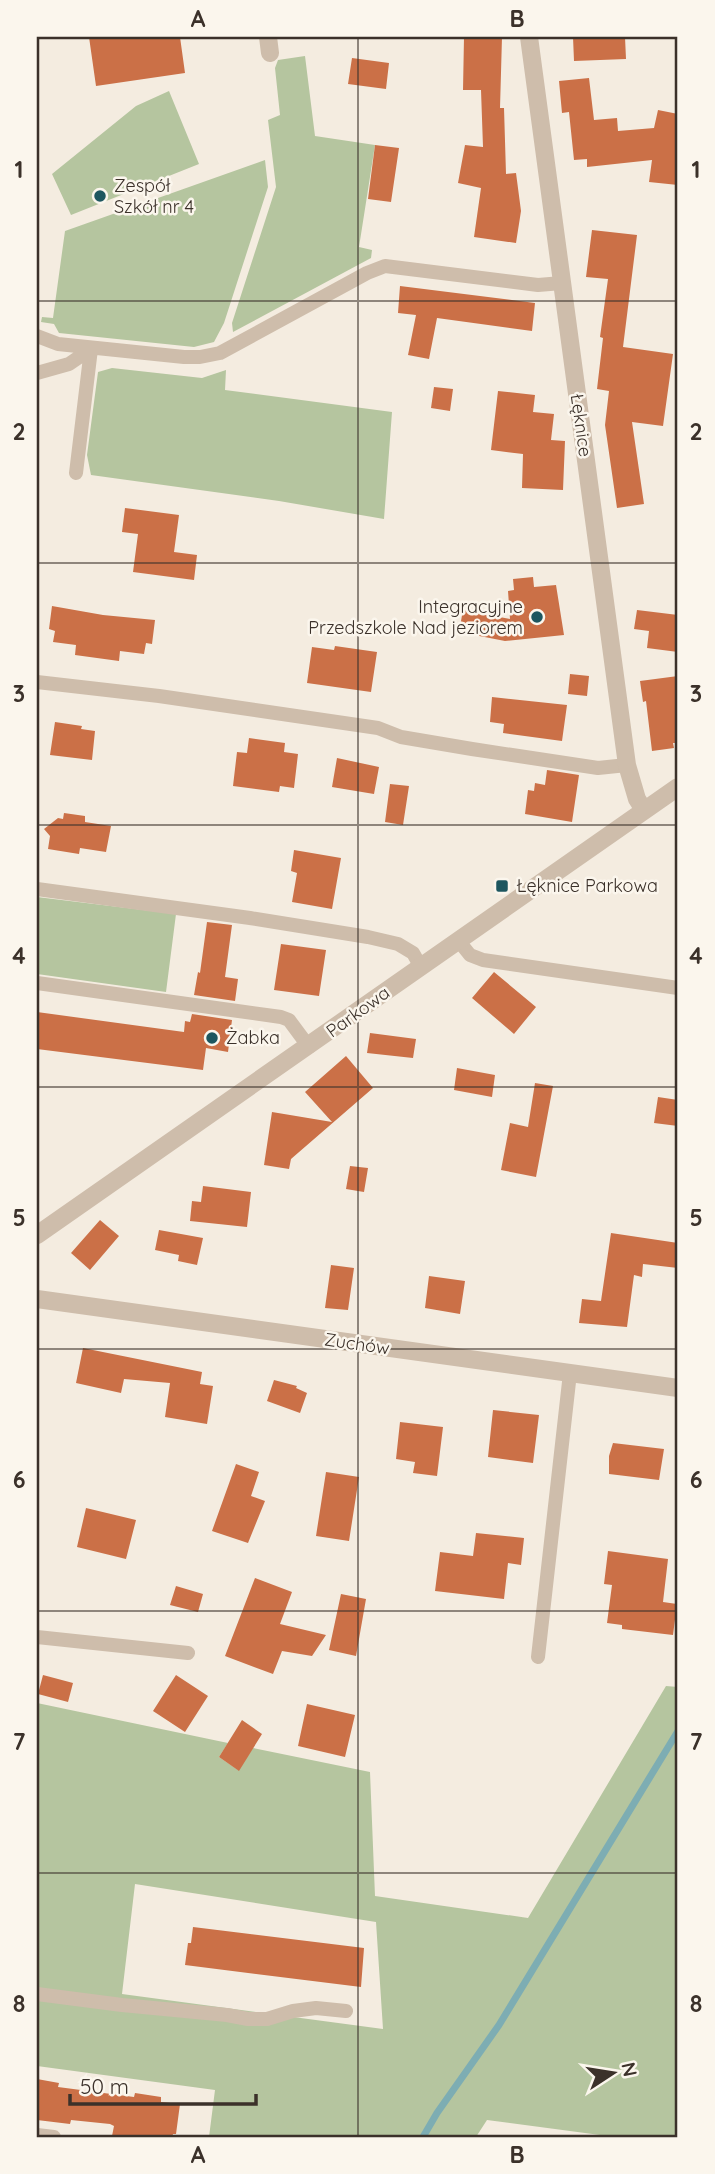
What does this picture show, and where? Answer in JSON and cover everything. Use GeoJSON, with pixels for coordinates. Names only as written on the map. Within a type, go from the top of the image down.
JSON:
{"type":"FeatureCollection","features":[{"type":"Feature","properties":{"kind":"street","name":"Łęknice"},"geometry":{"type":"LineString","coordinates":[[529,37],[627,765],[637,799],[644,810]]}},
{"type":"Feature","properties":{"kind":"street","name":"Parkowa"},"geometry":{"type":"LineString","coordinates":[[37,1235],[678,787]]}},
{"type":"Feature","properties":{"kind":"street","name":"Zuchów"},"geometry":{"type":"LineString","coordinates":[[37,1299],[678,1388]]}},
{"type":"Feature","properties":{"kind":"lane"},"geometry":{"type":"LineString","coordinates":[[37,336],[58,344],[91,349],[184,357],[210,356],[283,321],[367,273],[385,266],[538,285],[562,283]]}},
{"type":"Feature","properties":{"kind":"lane"},"geometry":{"type":"LineString","coordinates":[[37,373],[69,364],[91,349]]}},
{"type":"Feature","properties":{"kind":"lane"},"geometry":{"type":"LineString","coordinates":[[76,473],[91,349]]}},
{"type":"Feature","properties":{"kind":"lane"},"geometry":{"type":"LineString","coordinates":[[37,682],[378,727],[401,737],[598,768],[627,765]]}},
{"type":"Feature","properties":{"kind":"lane"},"geometry":{"type":"LineString","coordinates":[[37,890],[250,918],[368,937],[398,944],[413,953],[421,967]]}},
{"type":"Feature","properties":{"kind":"lane"},"geometry":{"type":"LineString","coordinates":[[458,940],[470,955],[483,960],[678,988]]}},
{"type":"Feature","properties":{"kind":"lane"},"geometry":{"type":"LineString","coordinates":[[37,983],[281,1017],[289,1020],[309,1047]]}},
{"type":"Feature","properties":{"kind":"lane"},"geometry":{"type":"LineString","coordinates":[[538,1657],[570,1373]]}},
{"type":"Feature","properties":{"kind":"lane"},"geometry":{"type":"LineString","coordinates":[[37,1637],[188,1653]]}},
{"type":"Feature","properties":{"kind":"lane"},"geometry":{"type":"LineString","coordinates":[[37,1994],[248,2019],[267,2019],[293,2011],[316,2008],[346,2011]]}},
{"type":"Feature","properties":{"kind":"lane"},"geometry":{"type":"LineString","coordinates":[[37,2135],[54,2137]]}},
{"type":"Feature","properties":{"kind":"green space"},"geometry":{"type":"Polygon","coordinates":[[[305,56],[315,136],[375,145],[359,247],[372,250],[371,258],[233,332],[232,323],[276,187],[268,120],[280,115],[275,68],[278,60],[305,56]]]}},
{"type":"Feature","properties":{"kind":"green space"},"geometry":{"type":"Polygon","coordinates":[[[169,91],[199,164],[71,215],[52,174],[136,106],[169,91]]]}},
{"type":"Feature","properties":{"kind":"green space"},"geometry":{"type":"Polygon","coordinates":[[[265,160],[268,187],[224,323],[214,342],[194,347],[59,333],[54,324],[41,322],[42,317],[53,318],[65,231],[265,160]]]}},
{"type":"Feature","properties":{"kind":"green space"},"geometry":{"type":"Polygon","coordinates":[[[112,368],[202,378],[226,370],[225,390],[392,412],[384,519],[279,501],[91,475],[87,455],[98,372],[112,368]]]}},
{"type":"Feature","properties":{"kind":"green space"},"geometry":{"type":"Polygon","coordinates":[[[37,897],[176,914],[166,992],[37,974],[37,897]]]}},
{"type":"Feature","properties":{"kind":"green space"},"geometry":{"type":"Polygon","coordinates":[[[666,1686],[678,1687],[678,2137],[615,2137],[487,2120],[476,2137],[209,2137],[215,2090],[37,2066],[37,1703],[228,1743],[219,1757],[238,1770],[253,1748],[370,1772],[375,1896],[528,1918],[666,1686]],[[135,1884],[122,1994],[383,2029],[376,1922],[135,1884]]]}},
{"type":"Feature","properties":{"kind":"building"},"geometry":{"type":"Polygon","coordinates":[[[89,37],[180,37],[185,73],[96,86],[89,37]]]}},
{"type":"Feature","properties":{"kind":"building"},"geometry":{"type":"Polygon","coordinates":[[[464,37],[502,37],[500,108],[504,108],[506,174],[516,173],[521,211],[516,243],[474,237],[481,188],[458,183],[465,145],[483,147],[481,90],[463,90],[464,37]]]}},
{"type":"Feature","properties":{"kind":"building"},"geometry":{"type":"Polygon","coordinates":[[[573,37],[625,37],[626,59],[574,61],[573,37]]]}},
{"type":"Feature","properties":{"kind":"building"},"geometry":{"type":"Polygon","coordinates":[[[352,58],[389,63],[386,89],[348,84],[352,58]]]}},
{"type":"Feature","properties":{"kind":"building"},"geometry":{"type":"Polygon","coordinates":[[[589,78],[594,120],[617,118],[618,131],[654,128],[658,110],[678,114],[678,185],[649,182],[652,160],[587,167],[587,159],[574,160],[569,112],[562,113],[559,81],[589,78]]]}},
{"type":"Feature","properties":{"kind":"building"},"geometry":{"type":"Polygon","coordinates":[[[375,145],[399,148],[391,202],[368,199],[375,145]]]}},
{"type":"Feature","properties":{"kind":"building"},"geometry":{"type":"Polygon","coordinates":[[[592,230],[637,235],[623,347],[673,354],[663,426],[632,422],[644,504],[617,508],[605,425],[609,391],[597,389],[603,338],[600,337],[608,279],[586,277],[592,230]]]}},
{"type":"Feature","properties":{"kind":"building"},"geometry":{"type":"Polygon","coordinates":[[[400,286],[535,303],[532,331],[437,318],[429,359],[408,355],[416,315],[398,313],[400,286]]]}},
{"type":"Feature","properties":{"kind":"building"},"geometry":{"type":"Polygon","coordinates":[[[434,387],[453,389],[450,411],[431,408],[434,387]]]}},
{"type":"Feature","properties":{"kind":"building"},"geometry":{"type":"Polygon","coordinates":[[[498,391],[535,395],[533,412],[554,414],[551,440],[565,441],[563,490],[522,488],[523,454],[491,450],[498,391]]]}},
{"type":"Feature","properties":{"kind":"building"},"geometry":{"type":"Polygon","coordinates":[[[125,508],[179,515],[174,552],[197,555],[194,580],[133,572],[138,534],[122,532],[125,508]]]}},
{"type":"Feature","properties":{"kind":"building"},"geometry":{"type":"Polygon","coordinates":[[[533,577],[534,587],[556,585],[564,635],[505,641],[459,632],[463,610],[510,619],[508,591],[514,590],[513,579],[533,577]]]}},
{"type":"Feature","properties":{"kind":"building"},"geometry":{"type":"Polygon","coordinates":[[[52,606],[155,620],[152,644],[146,643],[144,654],[120,651],[119,661],[75,655],[76,645],[53,642],[55,631],[49,629],[52,606]]]}},
{"type":"Feature","properties":{"kind":"building"},"geometry":{"type":"Polygon","coordinates":[[[637,610],[678,615],[678,652],[647,648],[649,631],[634,629],[637,610]]]}},
{"type":"Feature","properties":{"kind":"building"},"geometry":{"type":"Polygon","coordinates":[[[335,646],[377,652],[371,692],[307,683],[312,647],[334,650],[335,646]]]}},
{"type":"Feature","properties":{"kind":"building"},"geometry":{"type":"Polygon","coordinates":[[[570,674],[589,676],[587,696],[568,694],[570,674]]]}},
{"type":"Feature","properties":{"kind":"building"},"geometry":{"type":"Polygon","coordinates":[[[678,676],[678,743],[673,743],[674,748],[652,751],[646,701],[643,702],[640,681],[678,676]]]}},
{"type":"Feature","properties":{"kind":"building"},"geometry":{"type":"Polygon","coordinates":[[[492,697],[567,705],[562,741],[503,733],[504,724],[490,722],[492,697]]]}},
{"type":"Feature","properties":{"kind":"building"},"geometry":{"type":"Polygon","coordinates":[[[55,722],[95,731],[92,760],[50,755],[55,722]]]}},
{"type":"Feature","properties":{"kind":"building"},"geometry":{"type":"Polygon","coordinates":[[[249,738],[285,743],[284,752],[298,754],[294,788],[280,786],[279,792],[233,786],[237,752],[247,753],[249,738]]]}},
{"type":"Feature","properties":{"kind":"building"},"geometry":{"type":"Polygon","coordinates":[[[337,758],[379,767],[374,794],[332,787],[337,758]]]}},
{"type":"Feature","properties":{"kind":"building"},"geometry":{"type":"Polygon","coordinates":[[[547,770],[579,775],[572,822],[525,814],[528,790],[534,791],[535,783],[545,785],[547,770]]]}},
{"type":"Feature","properties":{"kind":"building"},"geometry":{"type":"Polygon","coordinates":[[[390,784],[409,786],[403,825],[385,822],[390,784]]]}},
{"type":"Feature","properties":{"kind":"building"},"geometry":{"type":"Polygon","coordinates":[[[64,813],[85,816],[85,822],[111,826],[106,852],[80,848],[79,854],[48,849],[50,836],[44,829],[58,818],[63,819],[64,813]]]}},
{"type":"Feature","properties":{"kind":"building"},"geometry":{"type":"Polygon","coordinates":[[[294,850],[341,858],[332,909],[292,902],[297,873],[291,871],[294,850]]]}},
{"type":"Feature","properties":{"kind":"building"},"geometry":{"type":"Polygon","coordinates":[[[207,922],[232,925],[225,977],[238,979],[235,1001],[194,995],[207,922]]]}},
{"type":"Feature","properties":{"kind":"building"},"geometry":{"type":"Polygon","coordinates":[[[281,944],[326,950],[319,996],[274,990],[281,944]]]}},
{"type":"Feature","properties":{"kind":"building"},"geometry":{"type":"Polygon","coordinates":[[[494,972],[536,1007],[514,1034],[472,998],[494,972]]]}},
{"type":"Feature","properties":{"kind":"building"},"geometry":{"type":"Polygon","coordinates":[[[37,1012],[184,1032],[185,1021],[190,1022],[192,1014],[232,1020],[228,1052],[206,1048],[203,1070],[37,1049],[37,1012]]]}},
{"type":"Feature","properties":{"kind":"building"},"geometry":{"type":"Polygon","coordinates":[[[370,1033],[416,1039],[413,1058],[367,1053],[370,1033]]]}},
{"type":"Feature","properties":{"kind":"building"},"geometry":{"type":"Polygon","coordinates":[[[346,1056],[373,1088],[291,1159],[289,1169],[264,1165],[272,1112],[332,1122],[305,1092],[346,1056]]]}},
{"type":"Feature","properties":{"kind":"building"},"geometry":{"type":"Polygon","coordinates":[[[457,1068],[495,1075],[492,1097],[454,1090],[457,1068]]]}},
{"type":"Feature","properties":{"kind":"building"},"geometry":{"type":"Polygon","coordinates":[[[535,1083],[553,1086],[536,1177],[501,1170],[510,1123],[528,1127],[535,1083]]]}},
{"type":"Feature","properties":{"kind":"building"},"geometry":{"type":"Polygon","coordinates":[[[658,1097],[678,1100],[678,1126],[654,1123],[658,1097]]]}},
{"type":"Feature","properties":{"kind":"building"},"geometry":{"type":"Polygon","coordinates":[[[350,1166],[368,1168],[364,1192],[346,1189],[350,1166]]]}},
{"type":"Feature","properties":{"kind":"building"},"geometry":{"type":"Polygon","coordinates":[[[203,1186],[251,1192],[247,1227],[190,1221],[192,1201],[201,1202],[203,1186]]]}},
{"type":"Feature","properties":{"kind":"building"},"geometry":{"type":"Polygon","coordinates":[[[100,1220],[119,1236],[90,1270],[71,1253],[100,1220]]]}},
{"type":"Feature","properties":{"kind":"building"},"geometry":{"type":"Polygon","coordinates":[[[159,1230],[203,1238],[197,1265],[178,1261],[179,1255],[155,1250],[159,1230]]]}},
{"type":"Feature","properties":{"kind":"building"},"geometry":{"type":"Polygon","coordinates":[[[611,1233],[678,1243],[678,1268],[643,1264],[642,1277],[634,1275],[627,1327],[579,1323],[582,1299],[601,1301],[611,1233]]]}},
{"type":"Feature","properties":{"kind":"building"},"geometry":{"type":"Polygon","coordinates":[[[331,1265],[354,1268],[348,1310],[325,1308],[331,1265]]]}},
{"type":"Feature","properties":{"kind":"building"},"geometry":{"type":"Polygon","coordinates":[[[429,1276],[465,1281],[460,1314],[425,1308],[429,1276]]]}},
{"type":"Feature","properties":{"kind":"building"},"geometry":{"type":"Polygon","coordinates":[[[83,1348],[202,1372],[200,1384],[213,1386],[207,1424],[165,1417],[170,1383],[124,1379],[121,1393],[76,1383],[83,1348]]]}},
{"type":"Feature","properties":{"kind":"building"},"geometry":{"type":"Polygon","coordinates":[[[274,1380],[297,1386],[296,1388],[307,1393],[300,1413],[267,1401],[274,1380]]]}},
{"type":"Feature","properties":{"kind":"building"},"geometry":{"type":"Polygon","coordinates":[[[493,1410],[539,1415],[533,1463],[488,1457],[493,1410]]]}},
{"type":"Feature","properties":{"kind":"building"},"geometry":{"type":"Polygon","coordinates":[[[400,1422],[443,1427],[437,1476],[413,1473],[415,1462],[396,1459],[400,1422]]]}},
{"type":"Feature","properties":{"kind":"building"},"geometry":{"type":"Polygon","coordinates":[[[613,1443],[664,1449],[659,1480],[609,1474],[609,1456],[613,1443]]]}},
{"type":"Feature","properties":{"kind":"building"},"geometry":{"type":"Polygon","coordinates":[[[236,1464],[259,1472],[251,1496],[265,1501],[248,1543],[212,1531],[236,1464]]]}},
{"type":"Feature","properties":{"kind":"building"},"geometry":{"type":"Polygon","coordinates":[[[326,1472],[359,1477],[349,1541],[316,1536],[326,1472]]]}},
{"type":"Feature","properties":{"kind":"building"},"geometry":{"type":"Polygon","coordinates":[[[86,1508],[136,1520],[126,1559],[77,1547],[86,1508]]]}},
{"type":"Feature","properties":{"kind":"building"},"geometry":{"type":"Polygon","coordinates":[[[476,1533],[524,1538],[521,1565],[508,1563],[504,1599],[435,1591],[440,1552],[473,1556],[476,1533]]]}},
{"type":"Feature","properties":{"kind":"building"},"geometry":{"type":"Polygon","coordinates":[[[608,1551],[668,1559],[663,1602],[677,1604],[673,1635],[622,1629],[622,1625],[607,1623],[612,1585],[604,1584],[608,1551]]]}},
{"type":"Feature","properties":{"kind":"building"},"geometry":{"type":"Polygon","coordinates":[[[255,1578],[292,1592],[280,1624],[326,1635],[312,1656],[282,1651],[273,1674],[225,1656],[255,1578]]]}},
{"type":"Feature","properties":{"kind":"building"},"geometry":{"type":"Polygon","coordinates":[[[176,1586],[203,1594],[198,1612],[170,1605],[176,1586]]]}},
{"type":"Feature","properties":{"kind":"building"},"geometry":{"type":"Polygon","coordinates":[[[341,1594],[366,1599],[356,1656],[329,1650],[341,1594]]]}},
{"type":"Feature","properties":{"kind":"building"},"geometry":{"type":"Polygon","coordinates":[[[43,1675],[73,1683],[68,1702],[38,1694],[43,1675]]]}},
{"type":"Feature","properties":{"kind":"building"},"geometry":{"type":"Polygon","coordinates":[[[176,1675],[208,1696],[185,1732],[153,1711],[176,1675]]]}},
{"type":"Feature","properties":{"kind":"building"},"geometry":{"type":"Polygon","coordinates":[[[307,1704],[355,1715],[345,1757],[298,1746],[307,1704]]]}},
{"type":"Feature","properties":{"kind":"building"},"geometry":{"type":"Polygon","coordinates":[[[242,1720],[262,1734],[239,1771],[219,1757],[242,1720]]]}},
{"type":"Feature","properties":{"kind":"building"},"geometry":{"type":"Polygon","coordinates":[[[193,1927],[364,1948],[361,1987],[185,1965],[193,1927]]]}},
{"type":"Feature","properties":{"kind":"building"},"geometry":{"type":"Polygon","coordinates":[[[37,2079],[59,2083],[58,2087],[134,2097],[135,2093],[161,2097],[161,2102],[180,2104],[176,2134],[172,2137],[112,2136],[114,2126],[110,2124],[71,2120],[70,2124],[37,2120],[37,2079]]]}},
{"type":"Feature","properties":{"kind":"waterway"},"geometry":{"type":"LineString","coordinates":[[423,2137],[499,2025],[678,1731]]}},
{"type":"Feature","properties":{"kind":"place","name":"Zespół Szkół nr 4"},"geometry":{"type":"Point","coordinates":[100,196]}},
{"type":"Feature","properties":{"kind":"place","name":"Integracyjne Przedszkole Nad jeziorem"},"geometry":{"type":"Point","coordinates":[537,617]}},
{"type":"Feature","properties":{"kind":"place","name":"Łęknice Parkowa"},"geometry":{"type":"Point","coordinates":[502,886]}},
{"type":"Feature","properties":{"kind":"place","name":"Żabka"},"geometry":{"type":"Point","coordinates":[212,1038]}}]}
